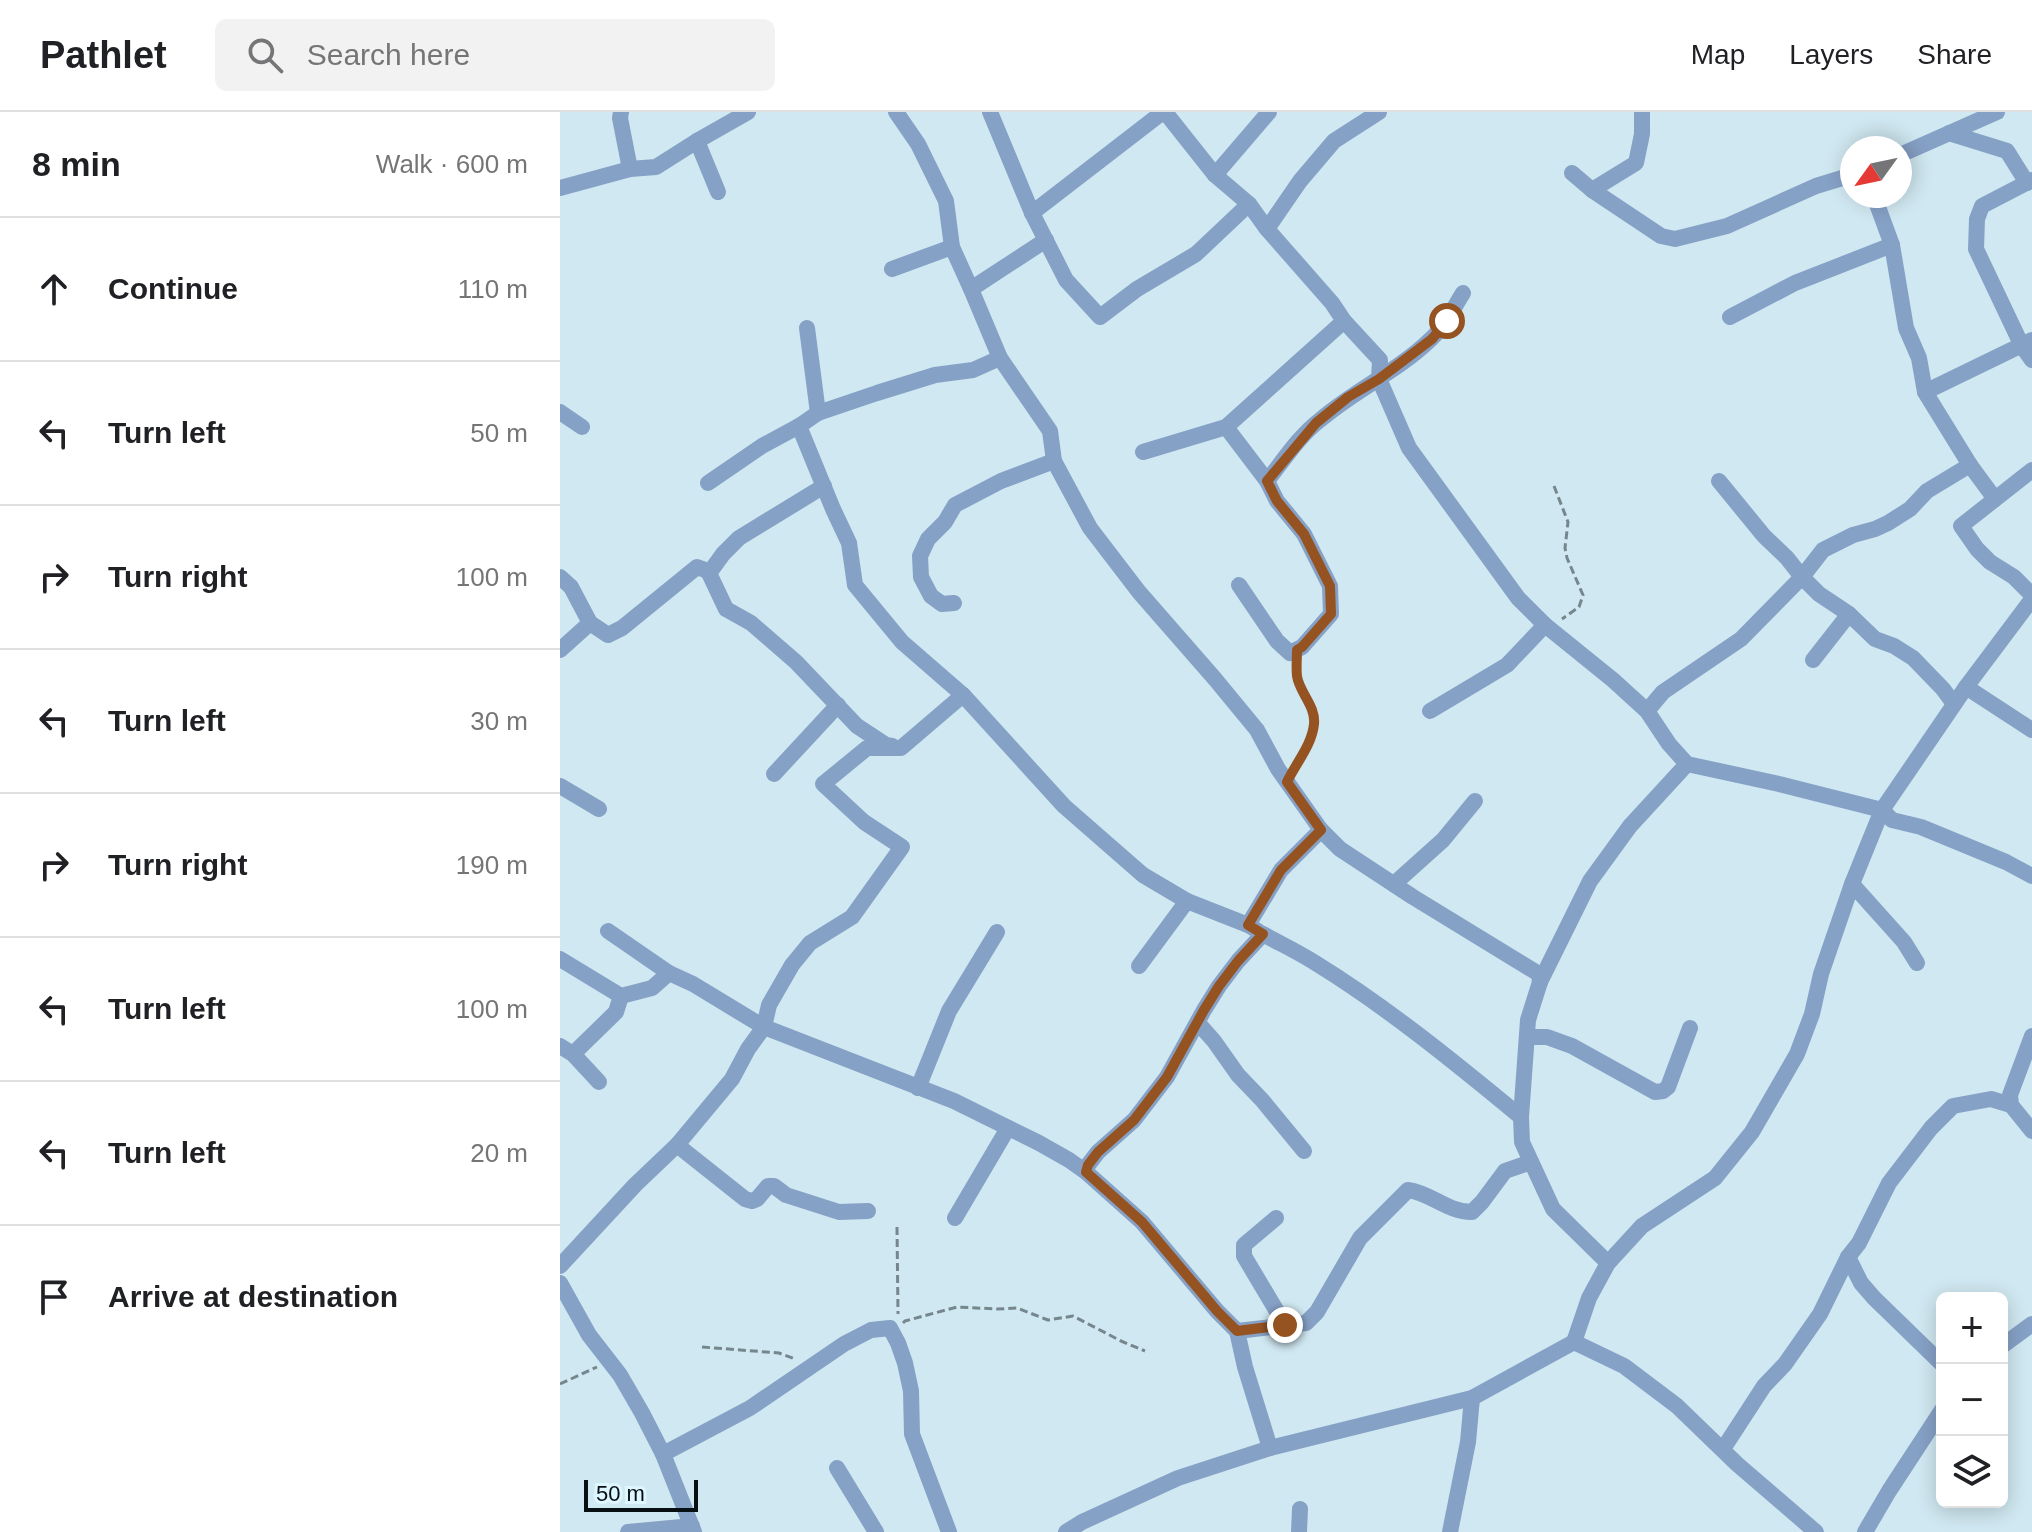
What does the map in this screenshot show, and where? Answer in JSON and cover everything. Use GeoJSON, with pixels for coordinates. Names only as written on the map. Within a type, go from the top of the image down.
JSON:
{"type":"FeatureCollection","features":[{"type":"Feature","properties":{"kind":"street"},"geometry":{"type":"LineString","coordinates":[[621,112],[630,169]]}},
{"type":"Feature","properties":{"kind":"street"},"geometry":{"type":"LineString","coordinates":[[560,188],[630,169],[656,167],[748,112]]}},
{"type":"Feature","properties":{"kind":"street"},"geometry":{"type":"LineString","coordinates":[[896,112],[918,144],[946,201],[952,247],[1000,358],[1050,431],[1054,461],[1090,528],[1139,592],[1257,730],[1278,769],[1321,830],[1340,849],[1539,974],[1540,982]]}},
{"type":"Feature","properties":{"kind":"street"},"geometry":{"type":"LineString","coordinates":[[990,112],[1032,213],[1066,280],[1100,317],[1137,289],[1196,254],[1249,204]]}},
{"type":"Feature","properties":{"kind":"street"},"geometry":{"type":"LineString","coordinates":[[1032,213],[1164,112],[1215,175],[1249,204],[1344,321],[1380,360],[1379,379],[1409,448],[1518,598],[1647,711],[1687,764],[1882,810],[1892,820],[1921,827],[2032,876]]}},
{"type":"Feature","properties":{"kind":"street"},"geometry":{"type":"LineString","coordinates":[[1215,175],[1269,112]]}},
{"type":"Feature","properties":{"kind":"street"},"geometry":{"type":"LineString","coordinates":[[1267,229],[1300,181],[1334,141],[1379,112]]}},
{"type":"Feature","properties":{"kind":"street"},"geometry":{"type":"LineString","coordinates":[[1912,150],[1997,112]]}},
{"type":"Feature","properties":{"kind":"street"},"geometry":{"type":"LineString","coordinates":[[1592,190],[1636,163],[1642,134],[1641,113]]}},
{"type":"Feature","properties":{"kind":"street"},"geometry":{"type":"LineString","coordinates":[[1925,392],[2029,349],[1976,249],[1977,219],[1982,206],[2029,181],[2007,151],[1949,133]]}},
{"type":"Feature","properties":{"kind":"street"},"geometry":{"type":"LineString","coordinates":[[697,141],[718,192]]}},
{"type":"Feature","properties":{"kind":"street"},"geometry":{"type":"LineString","coordinates":[[1572,173],[1661,236],[1675,239],[1727,226],[1816,186],[1840,179]]}},
{"type":"Feature","properties":{"kind":"street"},"geometry":{"type":"LineString","coordinates":[[1878,208],[1892,245],[1906,328],[1919,358],[1925,392],[1995,499]]}},
{"type":"Feature","properties":{"kind":"street"},"geometry":{"type":"LineString","coordinates":[[971,289],[1046,240]]}},
{"type":"Feature","properties":{"kind":"street"},"geometry":{"type":"LineString","coordinates":[[1730,317],[1795,283],[1892,245]]}},
{"type":"Feature","properties":{"kind":"street"},"geometry":{"type":"LineString","coordinates":[[892,269],[952,247]]}},
{"type":"Feature","properties":{"kind":"street"},"geometry":{"type":"LineString","coordinates":[[1267,481],[1316,423],[1432,339],[1463,293]]}},
{"type":"Feature","properties":{"kind":"street"},"geometry":{"type":"LineString","coordinates":[[1143,452],[1226,427],[1344,321]]}},
{"type":"Feature","properties":{"kind":"street"},"geometry":{"type":"LineString","coordinates":[[807,328],[818,413]]}},
{"type":"Feature","properties":{"kind":"street"},"geometry":{"type":"LineString","coordinates":[[708,483],[818,413],[935,375],[973,370],[1000,358]]}},
{"type":"Feature","properties":{"kind":"street"},"geometry":{"type":"LineString","coordinates":[[560,412],[582,427]]}},
{"type":"Feature","properties":{"kind":"street"},"geometry":{"type":"LineString","coordinates":[[799,426],[849,543],[855,585],[902,642],[963,695],[1064,806],[1143,875],[1187,901],[1256,929],[1317,964],[1392,1016],[1521,1117]]}},
{"type":"Feature","properties":{"kind":"street"},"geometry":{"type":"LineString","coordinates":[[1226,427],[1304,534],[1330,586],[1331,614],[1302,647],[1290,653],[1277,641],[1239,585]]}},
{"type":"Feature","properties":{"kind":"street"},"geometry":{"type":"LineString","coordinates":[[954,603],[942,604],[931,596],[921,577],[920,556],[928,539],[945,522],[955,505],[1001,481],[1054,461]]}},
{"type":"Feature","properties":{"kind":"street"},"geometry":{"type":"LineString","coordinates":[[1647,711],[1663,692],[1741,639],[1802,577],[1823,550],[1888,523],[1910,509],[1927,491],[1970,465]]}},
{"type":"Feature","properties":{"kind":"street"},"geometry":{"type":"LineString","coordinates":[[1066,1532],[1178,1478],[1270,1448],[1472,1398],[1574,1342],[1589,1298],[1608,1263],[1642,1226],[1715,1178],[1752,1132],[1797,1054],[1852,884],[1882,810],[2032,597],[2014,577],[1990,562],[1977,549],[1961,526],[2032,470]]}},
{"type":"Feature","properties":{"kind":"street"},"geometry":{"type":"LineString","coordinates":[[1719,481],[1764,536],[1819,594],[1849,614],[1875,639],[1913,658],[1954,704]]}},
{"type":"Feature","properties":{"kind":"street"},"geometry":{"type":"LineString","coordinates":[[708,571],[739,538],[824,486]]}},
{"type":"Feature","properties":{"kind":"street"},"geometry":{"type":"LineString","coordinates":[[560,577],[571,587],[590,623],[608,635],[622,628],[697,567],[708,571],[726,609],[751,623],[796,662],[857,726],[886,745],[901,748]]}},
{"type":"Feature","properties":{"kind":"street"},"geometry":{"type":"LineString","coordinates":[[1813,660],[1849,614]]}},
{"type":"Feature","properties":{"kind":"street"},"geometry":{"type":"LineString","coordinates":[[560,650],[590,623]]}},
{"type":"Feature","properties":{"kind":"street"},"geometry":{"type":"LineString","coordinates":[[1430,711],[1507,665],[1548,627]]}},
{"type":"Feature","properties":{"kind":"street"},"geometry":{"type":"LineString","coordinates":[[1966,687],[2032,730]]}},
{"type":"Feature","properties":{"kind":"street"},"geometry":{"type":"LineString","coordinates":[[560,1266],[677,1145],[732,1079],[764,1027],[769,1005],[792,965],[810,943],[852,917],[902,847],[864,822],[823,784],[867,748],[901,748],[963,695]]}},
{"type":"Feature","properties":{"kind":"street"},"geometry":{"type":"LineString","coordinates":[[774,774],[838,705]]}},
{"type":"Feature","properties":{"kind":"street"},"geometry":{"type":"LineString","coordinates":[[1608,1263],[1553,1209],[1522,1142],[1528,1020],[1540,982],[1590,881],[1630,826],[1687,764]]}},
{"type":"Feature","properties":{"kind":"street"},"geometry":{"type":"LineString","coordinates":[[560,786],[599,809]]}},
{"type":"Feature","properties":{"kind":"street"},"geometry":{"type":"LineString","coordinates":[[1394,884],[1443,840],[1475,801]]}},
{"type":"Feature","properties":{"kind":"street"},"geometry":{"type":"LineString","coordinates":[[1086,1172],[1098,1152],[1134,1120],[1167,1077],[1256,929],[1281,870],[1321,830]]}},
{"type":"Feature","properties":{"kind":"street"},"geometry":{"type":"LineString","coordinates":[[1852,884],[1904,942],[1917,963]]}},
{"type":"Feature","properties":{"kind":"street"},"geometry":{"type":"LineString","coordinates":[[1139,966],[1187,901]]}},
{"type":"Feature","properties":{"kind":"street"},"geometry":{"type":"LineString","coordinates":[[608,931],[669,973],[764,1027],[954,1101],[1069,1160],[1086,1172],[1142,1222],[1237,1331],[1270,1448]]}},
{"type":"Feature","properties":{"kind":"street"},"geometry":{"type":"LineString","coordinates":[[918,1088],[949,1011],[997,932]]}},
{"type":"Feature","properties":{"kind":"street"},"geometry":{"type":"LineString","coordinates":[[560,959],[621,996],[652,988],[669,973]]}},
{"type":"Feature","properties":{"kind":"street"},"geometry":{"type":"LineString","coordinates":[[599,1082],[567,1050],[616,1012],[621,996]]}},
{"type":"Feature","properties":{"kind":"street"},"geometry":{"type":"LineString","coordinates":[[1198,1023],[1304,1151]]}},
{"type":"Feature","properties":{"kind":"street"},"geometry":{"type":"LineString","coordinates":[[1527,1037],[1547,1037],[1572,1046],[1655,1092],[1668,1087],[1690,1028]]}},
{"type":"Feature","properties":{"kind":"street"},"geometry":{"type":"LineString","coordinates":[[2032,1036],[2010,1095],[2011,1105],[2032,1131]]}},
{"type":"Feature","properties":{"kind":"street"},"geometry":{"type":"LineString","coordinates":[[1723,1449],[1764,1386],[1785,1364],[1820,1314],[1889,1183],[1931,1128],[1953,1106],[1991,1099],[2011,1105]]}},
{"type":"Feature","properties":{"kind":"street"},"geometry":{"type":"LineString","coordinates":[[955,1218],[1008,1128]]}},
{"type":"Feature","properties":{"kind":"street"},"geometry":{"type":"LineString","coordinates":[[677,1145],[745,1199],[757,1199],[768,1186],[774,1186],[786,1195],[839,1212],[868,1211]]}},
{"type":"Feature","properties":{"kind":"street"},"geometry":{"type":"LineString","coordinates":[[1237,1331],[1306,1323],[1317,1312],[1360,1238],[1408,1190],[1418,1191],[1459,1212],[1472,1212],[1505,1171],[1531,1162]]}},
{"type":"Feature","properties":{"kind":"street"},"geometry":{"type":"LineString","coordinates":[[1276,1218],[1244,1245],[1244,1256],[1285,1325]]}},
{"type":"Feature","properties":{"kind":"street"},"geometry":{"type":"LineString","coordinates":[[1848,1257],[1861,1283],[1874,1298],[1936,1358]]}},
{"type":"Feature","properties":{"kind":"street"},"geometry":{"type":"LineString","coordinates":[[560,1283],[589,1335],[609,1359],[642,1413],[663,1454],[693,1529],[628,1532]]}},
{"type":"Feature","properties":{"kind":"street"},"geometry":{"type":"LineString","coordinates":[[2008,1342],[2032,1324]]}},
{"type":"Feature","properties":{"kind":"street"},"geometry":{"type":"LineString","coordinates":[[663,1454],[750,1408],[844,1344],[871,1330],[890,1328],[905,1363],[911,1391],[912,1434],[949,1532]]}},
{"type":"Feature","properties":{"kind":"street"},"geometry":{"type":"LineString","coordinates":[[1574,1342],[1624,1366],[1677,1406],[1816,1532]]}},
{"type":"Feature","properties":{"kind":"street"},"geometry":{"type":"LineString","coordinates":[[1450,1532],[1468,1442],[1472,1398]]}},
{"type":"Feature","properties":{"kind":"street"},"geometry":{"type":"LineString","coordinates":[[1865,1532],[1936,1419]]}},
{"type":"Feature","properties":{"kind":"street"},"geometry":{"type":"LineString","coordinates":[[837,1468],[876,1532]]}},
{"type":"Feature","properties":{"kind":"street"},"geometry":{"type":"LineString","coordinates":[[1299,1532],[1300,1509]]}},
{"type":"Feature","properties":{"kind":"path"},"geometry":{"type":"LineString","coordinates":[[1548,627],[1579,607],[1583,595],[1567,558],[1568,522],[1554,486]]}},
{"type":"Feature","properties":{"kind":"path"},"geometry":{"type":"LineString","coordinates":[[1287,782],[1309,743],[1315,722],[1297,676],[1297,650]]}},
{"type":"Feature","properties":{"kind":"path"},"geometry":{"type":"LineString","coordinates":[[897,1227],[897,1307],[901,1325],[905,1321],[957,1307],[1017,1308],[1048,1320],[1073,1316],[1145,1351]]}},
{"type":"Feature","properties":{"kind":"path"},"geometry":{"type":"LineString","coordinates":[[702,1347],[779,1353],[808,1368]]}},
{"type":"Feature","properties":{"kind":"path"},"geometry":{"type":"LineString","coordinates":[[560,1384],[609,1359]]}},
{"type":"Feature","properties":{"kind":"route"},"geometry":{"type":"LineString","coordinates":[[1285,1325],[1237,1331],[1142,1222],[1086,1172],[1098,1152],[1134,1120],[1167,1077],[1219,986],[1263,934],[1248,925],[1281,870],[1321,830],[1287,782],[1309,743],[1315,722],[1297,676],[1297,650],[1331,614],[1332,597],[1330,586],[1304,534],[1277,501],[1267,481],[1316,423],[1432,339],[1447,321]]}}]}
